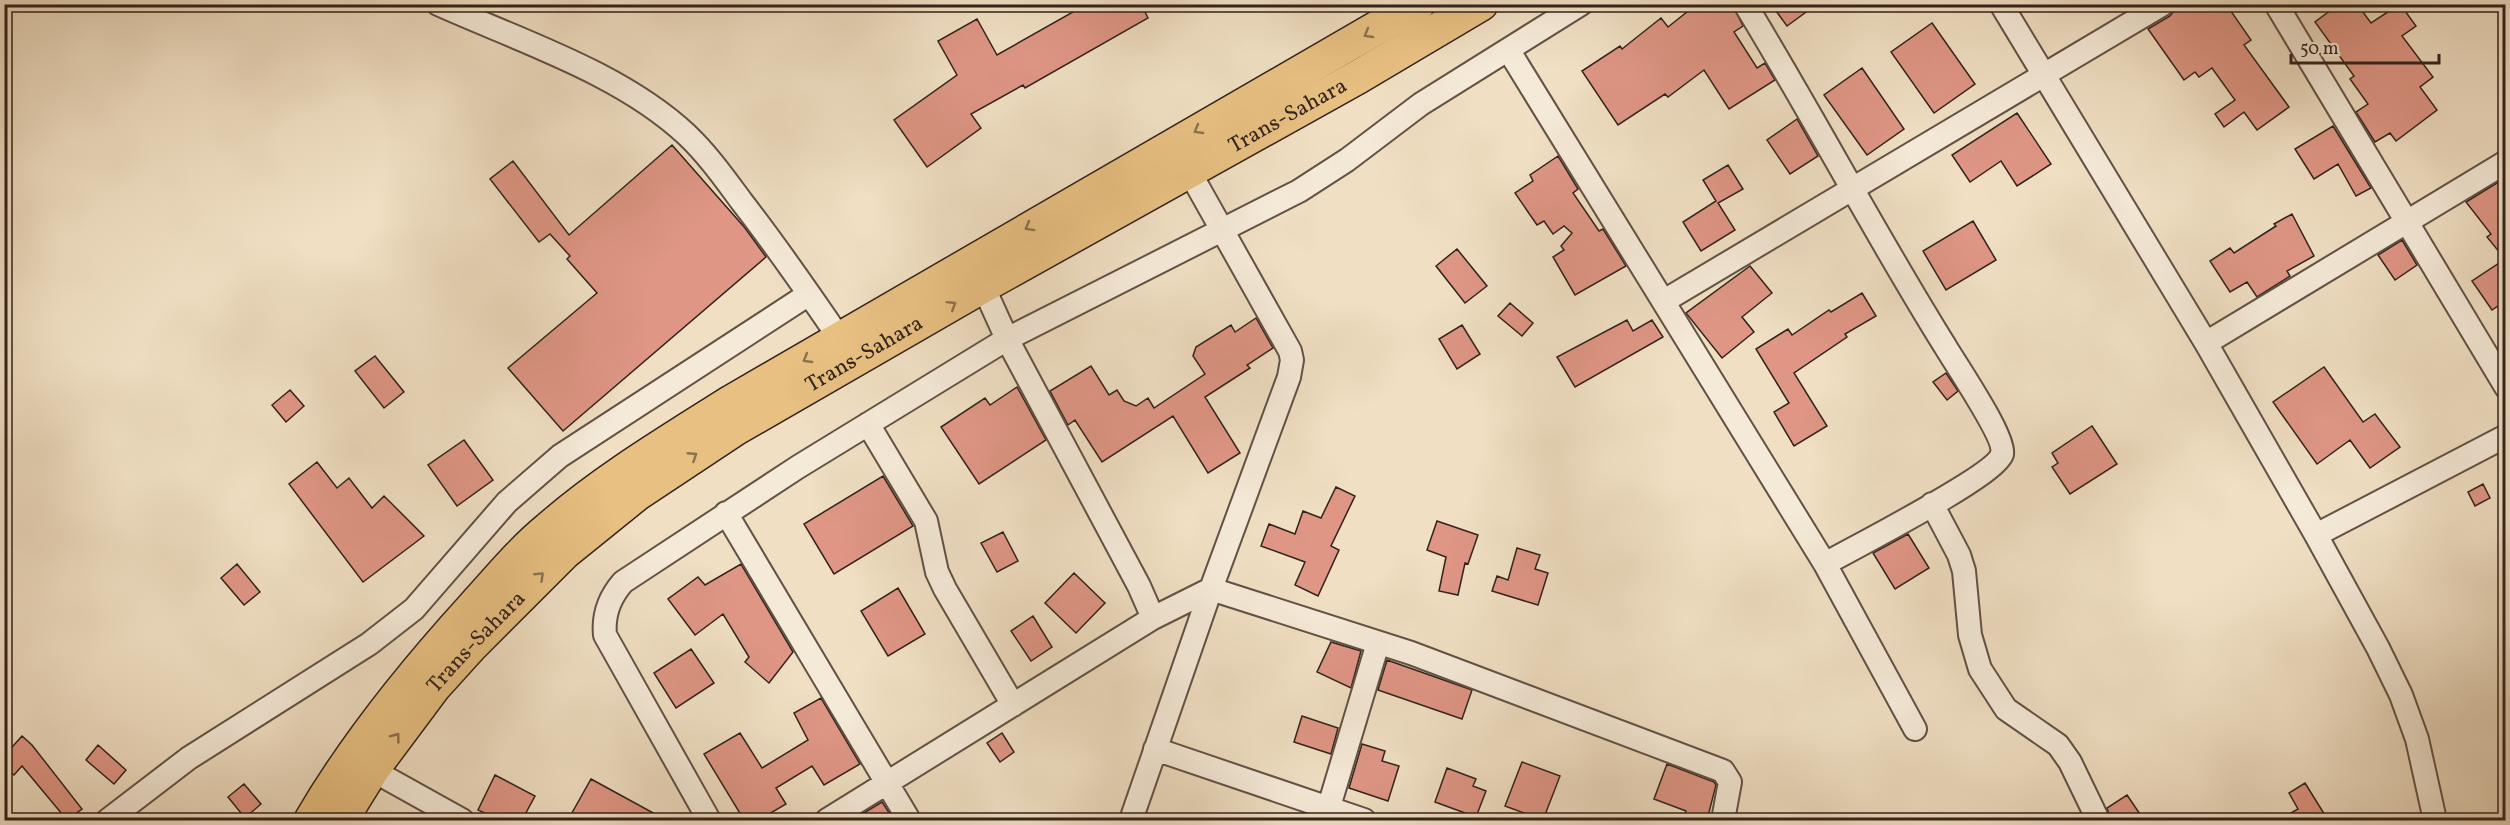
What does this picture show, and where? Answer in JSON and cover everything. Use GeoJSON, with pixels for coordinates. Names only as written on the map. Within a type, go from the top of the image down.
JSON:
{"type":"FeatureCollection","features":[{"type":"Feature","properties":{"kind":"highway","name":"Trans-Sahara"},"geometry":{"type":"LineString","coordinates":[[310,820],[360,743],[408,680],[546,530],[632,464],[731,402],[1418,4]]}},
{"type":"Feature","properties":{"kind":"highway","name":"Trans-Sahara"},"geometry":{"type":"LineString","coordinates":[[340,820],[372,770],[434,687],[472,645],[564,553],[637,494],[735,429],[983,286],[1358,78],[1481,4]]}},
{"type":"Feature","properties":{"kind":"street"},"geometry":{"type":"LineString","coordinates":[[438,4],[602,77],[651,107],[686,134],[708,157],[840,339]]}},
{"type":"Feature","properties":{"kind":"street"},"geometry":{"type":"LineString","coordinates":[[709,820],[606,635],[604,621],[613,593],[623,582],[726,513],[1007,339],[1299,190],[1347,160],[1421,104],[1581,4]]}},
{"type":"Feature","properties":{"kind":"street"},"geometry":{"type":"LineString","coordinates":[[1744,4],[1974,392],[2002,446],[1996,462],[1932,504],[1825,564]]}},
{"type":"Feature","properties":{"kind":"street"},"geometry":{"type":"LineString","coordinates":[[2001,4],[2206,343],[2316,535],[2401,695],[2416,739],[2435,820]]}},
{"type":"Feature","properties":{"kind":"street"},"geometry":{"type":"LineString","coordinates":[[1664,301],[2163,4]]}},
{"type":"Feature","properties":{"kind":"street"},"geometry":{"type":"LineString","coordinates":[[2276,4],[2505,387]]}},
{"type":"Feature","properties":{"kind":"street"},"geometry":{"type":"LineString","coordinates":[[1509,51],[1825,564],[1915,729]]}},
{"type":"Feature","properties":{"kind":"street"},"geometry":{"type":"LineString","coordinates":[[2206,343],[2505,162]]}},
{"type":"Feature","properties":{"kind":"street"},"geometry":{"type":"LineString","coordinates":[[1131,820],[1211,589],[1266,443],[1289,377],[1292,360],[1290,351],[1189,171]]}},
{"type":"Feature","properties":{"kind":"street"},"geometry":{"type":"LineString","coordinates":[[983,286],[1007,339],[1139,586],[1153,618]]}},
{"type":"Feature","properties":{"kind":"street"},"geometry":{"type":"LineString","coordinates":[[108,820],[189,758],[369,644],[414,609],[507,502],[560,456],[809,294]]}},
{"type":"Feature","properties":{"kind":"street"},"geometry":{"type":"LineString","coordinates":[[868,424],[917,502],[931,538],[937,572],[1013,705]]}},
{"type":"Feature","properties":{"kind":"street"},"geometry":{"type":"LineString","coordinates":[[2316,535],[2505,436]]}},
{"type":"Feature","properties":{"kind":"street"},"geometry":{"type":"LineString","coordinates":[[1932,504],[1959,555],[1964,571],[1970,634],[1980,669],[2006,709],[2058,745],[2070,762],[2098,820]]}},
{"type":"Feature","properties":{"kind":"street"},"geometry":{"type":"LineString","coordinates":[[726,513],[909,820]]}},
{"type":"Feature","properties":{"kind":"street"},"geometry":{"type":"LineString","coordinates":[[827,820],[1153,618],[1211,589],[1378,643],[1520,693],[1723,771],[1730,782],[1723,820]]}},
{"type":"Feature","properties":{"kind":"street"},"geometry":{"type":"LineString","coordinates":[[1327,814],[1378,643]]}},
{"type":"Feature","properties":{"kind":"street"},"geometry":{"type":"LineString","coordinates":[[1155,749],[1327,814],[1364,820]]}},
{"type":"Feature","properties":{"kind":"street"},"geometry":{"type":"LineString","coordinates":[[372,770],[462,820]]}},
{"type":"Feature","properties":{"kind":"building"},"geometry":{"type":"Polygon","coordinates":[[[1087,4],[1141,4],[1148,18],[1025,88],[1023,85],[971,114],[981,128],[927,167],[894,120],[957,75],[938,41],[977,19],[997,55],[1087,4]]]}},
{"type":"Feature","properties":{"kind":"building"},"geometry":{"type":"Polygon","coordinates":[[[1697,4],[1732,4],[1743,26],[1734,32],[1757,68],[1765,63],[1775,80],[1729,109],[1704,70],[1668,97],[1665,94],[1618,125],[1582,71],[1620,46],[1622,49],[1661,18],[1668,27],[1697,4]]]}},
{"type":"Feature","properties":{"kind":"building"},"geometry":{"type":"Polygon","coordinates":[[[1771,4],[1817,4],[1787,26],[1771,4]]]}},
{"type":"Feature","properties":{"kind":"building"},"geometry":{"type":"Polygon","coordinates":[[[2180,4],[2226,4],[2251,40],[2244,45],[2289,107],[2257,130],[2244,112],[2224,127],[2215,114],[2235,100],[2212,68],[2199,77],[2195,72],[2184,80],[2148,29],[2170,16],[2180,4]]]}},
{"type":"Feature","properties":{"kind":"building"},"geometry":{"type":"Polygon","coordinates":[[[2339,4],[2357,4],[2371,23],[2400,4],[2416,26],[2402,36],[2433,77],[2420,87],[2437,110],[2396,141],[2390,133],[2375,142],[2356,112],[2368,104],[2350,79],[2354,76],[2315,22],[2339,4]]]}},
{"type":"Feature","properties":{"kind":"building"},"geometry":{"type":"Polygon","coordinates":[[[1932,23],[1975,84],[1934,113],[1891,52],[1932,23]]]}},
{"type":"Feature","properties":{"kind":"building"},"geometry":{"type":"Polygon","coordinates":[[[1862,68],[1904,129],[1867,155],[1824,95],[1862,68]]]}},
{"type":"Feature","properties":{"kind":"building"},"geometry":{"type":"Polygon","coordinates":[[[2017,113],[2051,164],[2017,186],[2001,161],[1970,182],[1952,155],[2017,113]]]}},
{"type":"Feature","properties":{"kind":"building"},"geometry":{"type":"Polygon","coordinates":[[[1797,119],[1818,156],[1790,174],[1767,140],[1797,119]]]}},
{"type":"Feature","properties":{"kind":"building"},"geometry":{"type":"Polygon","coordinates":[[[2333,126],[2371,188],[2356,196],[2338,164],[2314,179],[2295,149],[2333,126]]]}},
{"type":"Feature","properties":{"kind":"building"},"geometry":{"type":"Polygon","coordinates":[[[672,145],[745,228],[766,257],[563,431],[508,368],[597,293],[567,259],[570,256],[550,234],[539,242],[490,179],[513,161],[569,235],[672,145]]]}},
{"type":"Feature","properties":{"kind":"building"},"geometry":{"type":"Polygon","coordinates":[[[1558,156],[1578,189],[1573,193],[1599,231],[1603,229],[1626,266],[1575,295],[1553,257],[1564,250],[1561,246],[1572,233],[1564,226],[1553,234],[1544,221],[1537,225],[1515,193],[1533,181],[1530,175],[1558,156]]]}},
{"type":"Feature","properties":{"kind":"building"},"geometry":{"type":"Polygon","coordinates":[[[1728,165],[1743,189],[1718,203],[1735,230],[1701,251],[1683,222],[1716,201],[1703,180],[1728,165]]]}},
{"type":"Feature","properties":{"kind":"building"},"geometry":{"type":"Polygon","coordinates":[[[2505,178],[2505,259],[2487,237],[2491,234],[2466,202],[2505,178]]]}},
{"type":"Feature","properties":{"kind":"building"},"geometry":{"type":"Polygon","coordinates":[[[2292,214],[2314,256],[2287,271],[2290,276],[2257,297],[2247,282],[2230,292],[2210,261],[2230,248],[2234,253],[2292,214]]]}},
{"type":"Feature","properties":{"kind":"building"},"geometry":{"type":"Polygon","coordinates":[[[1973,221],[1996,260],[1946,290],[1923,251],[1973,221]]]}},
{"type":"Feature","properties":{"kind":"building"},"geometry":{"type":"Polygon","coordinates":[[[2402,240],[2417,265],[2395,280],[2378,255],[2402,240]]]}},
{"type":"Feature","properties":{"kind":"building"},"geometry":{"type":"Polygon","coordinates":[[[1457,249],[1487,286],[1465,303],[1436,266],[1457,249]]]}},
{"type":"Feature","properties":{"kind":"building"},"geometry":{"type":"Polygon","coordinates":[[[2505,259],[2505,301],[2492,310],[2472,281],[2505,259]]]}},
{"type":"Feature","properties":{"kind":"building"},"geometry":{"type":"Polygon","coordinates":[[[1750,266],[1772,293],[1742,317],[1754,332],[1722,358],[1686,313],[1750,266]]]}},
{"type":"Feature","properties":{"kind":"building"},"geometry":{"type":"Polygon","coordinates":[[[1862,293],[1876,316],[1845,334],[1847,337],[1794,373],[1827,426],[1794,446],[1774,412],[1789,403],[1756,349],[1788,329],[1792,335],[1829,310],[1831,312],[1862,293]]]}},
{"type":"Feature","properties":{"kind":"building"},"geometry":{"type":"Polygon","coordinates":[[[1510,303],[1533,323],[1522,336],[1498,316],[1510,303]]]}},
{"type":"Feature","properties":{"kind":"building"},"geometry":{"type":"Polygon","coordinates":[[[1256,318],[1273,348],[1247,365],[1250,368],[1205,397],[1240,453],[1208,473],[1173,416],[1102,462],[1075,420],[1068,425],[1050,391],[1091,366],[1109,395],[1117,390],[1124,401],[1136,406],[1148,398],[1154,408],[1205,374],[1193,356],[1196,347],[1231,325],[1235,332],[1256,318]]]}},
{"type":"Feature","properties":{"kind":"building"},"geometry":{"type":"Polygon","coordinates":[[[1627,320],[1633,331],[1652,320],[1663,337],[1575,387],[1557,357],[1627,320]]]}},
{"type":"Feature","properties":{"kind":"building"},"geometry":{"type":"Polygon","coordinates":[[[1462,325],[1480,354],[1457,369],[1439,339],[1462,325]]]}},
{"type":"Feature","properties":{"kind":"building"},"geometry":{"type":"Polygon","coordinates":[[[375,356],[404,392],[384,408],[355,371],[375,356]]]}},
{"type":"Feature","properties":{"kind":"building"},"geometry":{"type":"Polygon","coordinates":[[[2324,367],[2363,422],[2375,414],[2400,447],[2370,468],[2350,440],[2317,464],[2273,402],[2324,367]]]}},
{"type":"Feature","properties":{"kind":"building"},"geometry":{"type":"Polygon","coordinates":[[[1946,373],[1958,391],[1947,400],[1933,382],[1946,373]]]}},
{"type":"Feature","properties":{"kind":"building"},"geometry":{"type":"Polygon","coordinates":[[[1017,387],[1046,440],[979,484],[941,427],[985,398],[990,405],[1017,387]]]}},
{"type":"Feature","properties":{"kind":"building"},"geometry":{"type":"Polygon","coordinates":[[[290,390],[304,406],[286,422],[272,405],[290,390]]]}},
{"type":"Feature","properties":{"kind":"building"},"geometry":{"type":"Polygon","coordinates":[[[2092,426],[2117,464],[2070,494],[2052,467],[2058,463],[2052,453],[2092,426]]]}},
{"type":"Feature","properties":{"kind":"building"},"geometry":{"type":"Polygon","coordinates":[[[464,440],[493,480],[457,506],[428,465],[464,440]]]}},
{"type":"Feature","properties":{"kind":"building"},"geometry":{"type":"Polygon","coordinates":[[[317,462],[337,488],[349,478],[372,508],[384,496],[424,536],[363,582],[289,484],[317,462]]]}},
{"type":"Feature","properties":{"kind":"building"},"geometry":{"type":"Polygon","coordinates":[[[883,476],[913,526],[834,574],[804,524],[883,476]]]}},
{"type":"Feature","properties":{"kind":"building"},"geometry":{"type":"Polygon","coordinates":[[[2483,484],[2490,498],[2475,506],[2468,492],[2483,484]]]}},
{"type":"Feature","properties":{"kind":"building"},"geometry":{"type":"Polygon","coordinates":[[[1336,487],[1355,496],[1331,546],[1339,550],[1318,596],[1295,585],[1305,562],[1261,546],[1269,524],[1295,534],[1303,511],[1321,518],[1336,487]]]}},
{"type":"Feature","properties":{"kind":"building"},"geometry":{"type":"Polygon","coordinates":[[[1437,521],[1478,535],[1468,564],[1465,563],[1458,595],[1439,591],[1446,557],[1427,550],[1437,521]]]}},
{"type":"Feature","properties":{"kind":"building"},"geometry":{"type":"Polygon","coordinates":[[[1003,532],[1018,561],[997,572],[981,543],[1003,532]]]}},
{"type":"Feature","properties":{"kind":"building"},"geometry":{"type":"Polygon","coordinates":[[[1908,534],[1929,568],[1895,589],[1873,553],[1908,534]]]}},
{"type":"Feature","properties":{"kind":"building"},"geometry":{"type":"Polygon","coordinates":[[[1517,548],[1540,555],[1535,569],[1548,573],[1538,605],[1492,591],[1497,576],[1508,580],[1517,548]]]}},
{"type":"Feature","properties":{"kind":"building"},"geometry":{"type":"Polygon","coordinates":[[[237,564],[260,592],[244,605],[221,578],[237,564]]]}},
{"type":"Feature","properties":{"kind":"building"},"geometry":{"type":"Polygon","coordinates":[[[741,564],[793,652],[769,683],[745,662],[749,657],[723,614],[695,635],[668,599],[698,577],[705,585],[741,564]]]}},
{"type":"Feature","properties":{"kind":"building"},"geometry":{"type":"Polygon","coordinates":[[[1074,573],[1105,603],[1076,633],[1045,603],[1074,573]]]}},
{"type":"Feature","properties":{"kind":"building"},"geometry":{"type":"Polygon","coordinates":[[[898,588],[925,634],[888,656],[861,611],[898,588]]]}},
{"type":"Feature","properties":{"kind":"building"},"geometry":{"type":"Polygon","coordinates":[[[1033,616],[1052,647],[1031,661],[1011,631],[1033,616]]]}},
{"type":"Feature","properties":{"kind":"building"},"geometry":{"type":"Polygon","coordinates":[[[1331,642],[1361,651],[1351,688],[1317,672],[1331,642]]]}},
{"type":"Feature","properties":{"kind":"building"},"geometry":{"type":"Polygon","coordinates":[[[691,649],[714,683],[676,708],[654,673],[691,649]]]}},
{"type":"Feature","properties":{"kind":"building"},"geometry":{"type":"Polygon","coordinates":[[[1387,660],[1472,690],[1462,719],[1378,690],[1387,660]]]}},
{"type":"Feature","properties":{"kind":"building"},"geometry":{"type":"Polygon","coordinates":[[[821,698],[860,764],[824,785],[812,766],[776,788],[786,804],[759,820],[744,820],[704,754],[740,733],[762,768],[808,740],[794,713],[821,698]]]}},
{"type":"Feature","properties":{"kind":"building"},"geometry":{"type":"Polygon","coordinates":[[[1302,716],[1338,728],[1331,754],[1294,742],[1302,716]]]}},
{"type":"Feature","properties":{"kind":"building"},"geometry":{"type":"Polygon","coordinates":[[[1002,733],[1014,752],[1000,762],[987,743],[1002,733]]]}},
{"type":"Feature","properties":{"kind":"building"},"geometry":{"type":"Polygon","coordinates":[[[22,736],[32,745],[82,809],[67,820],[22,766],[14,775],[4,767],[4,756],[22,736]]]}},
{"type":"Feature","properties":{"kind":"building"},"geometry":{"type":"Polygon","coordinates":[[[1362,744],[1385,751],[1382,761],[1399,766],[1388,801],[1349,788],[1362,744]]]}},
{"type":"Feature","properties":{"kind":"building"},"geometry":{"type":"Polygon","coordinates":[[[98,745],[126,770],[114,784],[86,760],[98,745]]]}},
{"type":"Feature","properties":{"kind":"building"},"geometry":{"type":"Polygon","coordinates":[[[1522,762],[1560,776],[1543,820],[1505,806],[1522,762]]]}},
{"type":"Feature","properties":{"kind":"building"},"geometry":{"type":"Polygon","coordinates":[[[1667,764],[1714,782],[1716,785],[1707,820],[1682,820],[1686,811],[1654,799],[1667,764]]]}},
{"type":"Feature","properties":{"kind":"building"},"geometry":{"type":"Polygon","coordinates":[[[1447,768],[1476,779],[1473,786],[1486,791],[1476,817],[1435,802],[1447,768]]]}},
{"type":"Feature","properties":{"kind":"building"},"geometry":{"type":"Polygon","coordinates":[[[495,775],[535,796],[522,820],[499,820],[478,810],[495,775]]]}},
{"type":"Feature","properties":{"kind":"building"},"geometry":{"type":"Polygon","coordinates":[[[591,779],[666,820],[568,820],[591,779]]]}},
{"type":"Feature","properties":{"kind":"building"},"geometry":{"type":"Polygon","coordinates":[[[2305,783],[2328,820],[2279,820],[2298,809],[2289,793],[2305,783]]]}},
{"type":"Feature","properties":{"kind":"building"},"geometry":{"type":"Polygon","coordinates":[[[244,784],[261,804],[245,818],[228,797],[244,784]]]}},
{"type":"Feature","properties":{"kind":"building"},"geometry":{"type":"Polygon","coordinates":[[[2127,795],[2144,820],[2111,820],[2107,808],[2127,795]]]}},
{"type":"Feature","properties":{"kind":"building"},"geometry":{"type":"Polygon","coordinates":[[[882,802],[894,820],[852,820],[882,802]]]}}]}
